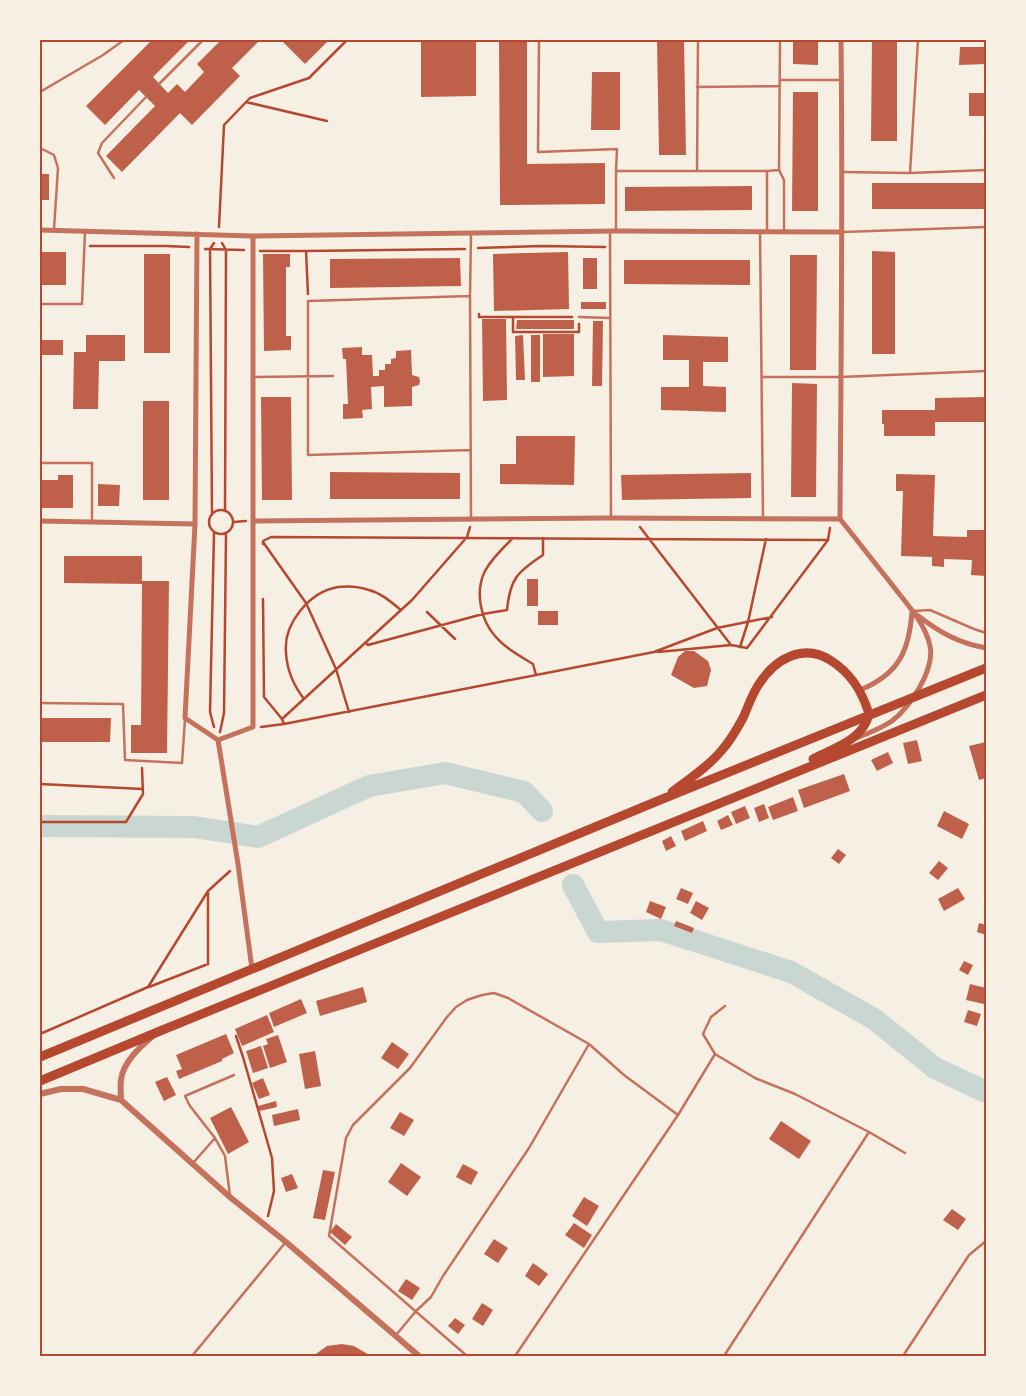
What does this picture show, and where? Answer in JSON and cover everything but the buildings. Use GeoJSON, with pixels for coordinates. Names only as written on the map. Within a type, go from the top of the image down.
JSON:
{"type":"FeatureCollection","features":[{"type":"Feature","properties":{"kind":"main road"},"geometry":{"type":"LineString","coordinates":[[660,800],[700,771],[721,751],[742,720],[759,684],[766,674],[783,660],[794,654],[813,652],[826,657],[839,665],[860,690],[869,714],[863,729],[844,743],[755,788]]}},
{"type":"Feature","properties":{"kind":"main road"},"geometry":{"type":"LineString","coordinates":[[40,1057],[915,695],[986,668]]}},
{"type":"Feature","properties":{"kind":"main road"},"geometry":{"type":"LineString","coordinates":[[40,1082],[160,1031],[986,695]]}},
{"type":"Feature","properties":{"kind":"street"},"geometry":{"type":"LineString","coordinates":[[841,40],[843,172],[840,519],[912,611],[926,634],[931,648],[929,664],[915,695],[894,720],[844,743]]}},
{"type":"Feature","properties":{"kind":"street"},"geometry":{"type":"LineString","coordinates":[[40,230],[218,236],[613,231],[841,232]]}},
{"type":"Feature","properties":{"kind":"street"},"geometry":{"type":"LineString","coordinates":[[197,234],[195,524],[186,718],[218,740],[238,864],[252,969]]}},
{"type":"Feature","properties":{"kind":"street"},"geometry":{"type":"LineString","coordinates":[[218,740],[253,727],[253,236]]}},
{"type":"Feature","properties":{"kind":"street"},"geometry":{"type":"LineString","coordinates":[[253,520],[840,519]]}},
{"type":"Feature","properties":{"kind":"street"},"geometry":{"type":"LineString","coordinates":[[40,521],[195,524]]}},
{"type":"Feature","properties":{"kind":"street"},"geometry":{"type":"LineString","coordinates":[[912,611],[936,630],[972,645],[986,648]]}},
{"type":"Feature","properties":{"kind":"street"},"geometry":{"type":"LineString","coordinates":[[860,690],[882,679],[904,652],[910,635],[912,611]]}},
{"type":"Feature","properties":{"kind":"street"},"geometry":{"type":"LineString","coordinates":[[121,1100],[120,1079],[127,1064],[139,1048],[160,1031]]}},
{"type":"Feature","properties":{"kind":"street"},"geometry":{"type":"LineString","coordinates":[[40,1094],[61,1089],[83,1089],[121,1100],[231,1198],[286,1242],[419,1356]]}},
{"type":"Feature","properties":{"kind":"lane"},"geometry":{"type":"LineString","coordinates":[[40,92],[103,55],[124,40]]}},
{"type":"Feature","properties":{"kind":"lane"},"geometry":{"type":"LineString","coordinates":[[159,84],[203,40]]}},
{"type":"Feature","properties":{"kind":"lane"},"geometry":{"type":"LineString","coordinates":[[539,40],[538,152],[617,149],[613,231],[610,247],[611,518]]}},
{"type":"Feature","properties":{"kind":"lane"},"geometry":{"type":"LineString","coordinates":[[697,171],[698,40]]}},
{"type":"Feature","properties":{"kind":"lane"},"geometry":{"type":"LineString","coordinates":[[780,40],[779,170],[784,180],[784,232]]}},
{"type":"Feature","properties":{"kind":"lane"},"geometry":{"type":"LineString","coordinates":[[910,173],[918,40]]}},
{"type":"Feature","properties":{"kind":"lane"},"geometry":{"type":"LineString","coordinates":[[780,80],[841,80]]}},
{"type":"Feature","properties":{"kind":"lane"},"geometry":{"type":"LineString","coordinates":[[697,87],[780,86]]}},
{"type":"Feature","properties":{"kind":"lane"},"geometry":{"type":"LineString","coordinates":[[114,178],[98,153],[102,143],[146,97]]}},
{"type":"Feature","properties":{"kind":"lane"},"geometry":{"type":"LineString","coordinates":[[40,148],[54,155],[58,168],[54,230]]}},
{"type":"Feature","properties":{"kind":"lane"},"geometry":{"type":"LineString","coordinates":[[767,170],[767,232]]}},
{"type":"Feature","properties":{"kind":"lane"},"geometry":{"type":"LineString","coordinates":[[616,171],[779,170]]}},
{"type":"Feature","properties":{"kind":"lane"},"geometry":{"type":"LineString","coordinates":[[843,172],[910,173],[986,170]]}},
{"type":"Feature","properties":{"kind":"lane"},"geometry":{"type":"LineString","coordinates":[[841,232],[986,227]]}},
{"type":"Feature","properties":{"kind":"lane"},"geometry":{"type":"LineString","coordinates":[[40,304],[82,304],[85,231]]}},
{"type":"Feature","properties":{"kind":"lane"},"geometry":{"type":"LineString","coordinates":[[760,232],[763,518]]}},
{"type":"Feature","properties":{"kind":"lane"},"geometry":{"type":"LineString","coordinates":[[471,233],[471,520]]}},
{"type":"Feature","properties":{"kind":"lane"},"geometry":{"type":"LineString","coordinates":[[470,296],[308,300],[308,456],[471,450]]}},
{"type":"Feature","properties":{"kind":"lane"},"geometry":{"type":"LineString","coordinates":[[579,317],[610,318]]}},
{"type":"Feature","properties":{"kind":"lane"},"geometry":{"type":"LineString","coordinates":[[762,377],[841,377],[986,372]]}},
{"type":"Feature","properties":{"kind":"lane"},"geometry":{"type":"LineString","coordinates":[[253,377],[333,376]]}},
{"type":"Feature","properties":{"kind":"lane"},"geometry":{"type":"LineString","coordinates":[[40,463],[92,463],[92,522]]}},
{"type":"Feature","properties":{"kind":"lane"},"geometry":{"type":"LineString","coordinates":[[912,611],[930,610],[986,633]]}},
{"type":"Feature","properties":{"kind":"lane"},"geometry":{"type":"LineString","coordinates":[[40,703],[123,704],[125,760],[182,763],[186,718]]}},
{"type":"Feature","properties":{"kind":"lane"},"geometry":{"type":"LineString","coordinates":[[467,1356],[328,1236],[346,1138],[353,1125],[410,1068],[447,1017],[456,1007],[467,1000],[494,993],[508,998],[589,1044],[624,1075],[678,1115]]}},
{"type":"Feature","properties":{"kind":"lane"},"geometry":{"type":"LineString","coordinates":[[725,1006],[711,1017],[703,1034],[715,1054],[755,1078],[794,1094],[870,1132],[905,1153]]}},
{"type":"Feature","properties":{"kind":"lane"},"geometry":{"type":"LineString","coordinates":[[395,1336],[416,1311],[431,1297],[443,1276],[530,1148],[589,1044]]}},
{"type":"Feature","properties":{"kind":"lane"},"geometry":{"type":"LineString","coordinates":[[515,1356],[678,1115],[715,1054]]}},
{"type":"Feature","properties":{"kind":"lane"},"geometry":{"type":"LineString","coordinates":[[231,1198],[225,1156],[215,1138],[190,1106],[185,1096],[234,1075]]}},
{"type":"Feature","properties":{"kind":"lane"},"geometry":{"type":"LineString","coordinates":[[724,1356],[870,1132]]}},
{"type":"Feature","properties":{"kind":"lane"},"geometry":{"type":"LineString","coordinates":[[193,1163],[215,1138]]}},
{"type":"Feature","properties":{"kind":"lane"},"geometry":{"type":"LineString","coordinates":[[903,1356],[969,1255],[986,1241]]}},
{"type":"Feature","properties":{"kind":"lane"},"geometry":{"type":"LineString","coordinates":[[192,1356],[286,1242]]}},
{"type":"Feature","properties":{"kind":"path"},"geometry":{"type":"LineString","coordinates":[[212,514],[219,510],[230,514],[233,522],[231,529],[226,534],[214,533],[210,529],[208,521],[212,514],[210,249],[218,236],[224,125],[250,98],[309,78],[347,40]]}},
{"type":"Feature","properties":{"kind":"path"},"geometry":{"type":"LineString","coordinates":[[246,102],[327,121]]}},
{"type":"Feature","properties":{"kind":"path"},"geometry":{"type":"LineString","coordinates":[[478,233],[478,248]]}},
{"type":"Feature","properties":{"kind":"path"},"geometry":{"type":"LineString","coordinates":[[218,236],[226,250],[225,511]]}},
{"type":"Feature","properties":{"kind":"path"},"geometry":{"type":"LineString","coordinates":[[308,300],[306,251],[542,246],[610,247]]}},
{"type":"Feature","properties":{"kind":"path"},"geometry":{"type":"LineString","coordinates":[[479,308],[479,318],[579,317]]}},
{"type":"Feature","properties":{"kind":"path"},"geometry":{"type":"LineString","coordinates":[[513,317],[513,332],[579,332]]}},
{"type":"Feature","properties":{"kind":"path"},"geometry":{"type":"LineString","coordinates":[[634,519],[730,645]]}},
{"type":"Feature","properties":{"kind":"path"},"geometry":{"type":"LineString","coordinates":[[253,727],[284,724],[654,652],[730,645],[747,648],[828,540],[832,519]]}},
{"type":"Feature","properties":{"kind":"path"},"geometry":{"type":"LineString","coordinates":[[233,522],[253,520]]}},
{"type":"Feature","properties":{"kind":"path"},"geometry":{"type":"LineString","coordinates":[[282,719],[401,610],[467,537],[471,520]]}},
{"type":"Feature","properties":{"kind":"path"},"geometry":{"type":"LineString","coordinates":[[214,533],[210,712],[218,740]]}},
{"type":"Feature","properties":{"kind":"path"},"geometry":{"type":"LineString","coordinates":[[218,740],[224,713],[226,534]]}},
{"type":"Feature","properties":{"kind":"path"},"geometry":{"type":"LineString","coordinates":[[263,541],[271,537],[828,540]]}},
{"type":"Feature","properties":{"kind":"path"},"geometry":{"type":"LineString","coordinates":[[513,538],[485,571],[480,588],[480,604],[485,622],[495,637],[533,664],[536,675]]}},
{"type":"Feature","properties":{"kind":"path"},"geometry":{"type":"LineString","coordinates":[[366,643],[368,646],[483,614],[506,610],[508,592],[516,576],[543,555],[543,538]]}},
{"type":"Feature","properties":{"kind":"path"},"geometry":{"type":"LineString","coordinates":[[740,647],[748,622],[766,539]]}},
{"type":"Feature","properties":{"kind":"path"},"geometry":{"type":"LineString","coordinates":[[263,541],[263,551]]}},
{"type":"Feature","properties":{"kind":"path"},"geometry":{"type":"LineString","coordinates":[[263,541],[306,603],[336,669],[348,712]]}},
{"type":"Feature","properties":{"kind":"path"},"geometry":{"type":"LineString","coordinates":[[304,699],[296,688],[289,670],[286,652],[288,634],[296,616],[306,603],[320,594],[338,587],[353,587],[370,590],[384,597],[401,610]]}},
{"type":"Feature","properties":{"kind":"path"},"geometry":{"type":"LineString","coordinates":[[263,590],[264,697],[284,724]]}},
{"type":"Feature","properties":{"kind":"path"},"geometry":{"type":"LineString","coordinates":[[427,612],[455,639]]}},
{"type":"Feature","properties":{"kind":"path"},"geometry":{"type":"LineString","coordinates":[[654,652],[717,628],[772,617]]}},
{"type":"Feature","properties":{"kind":"path"},"geometry":{"type":"LineString","coordinates":[[40,822],[126,822],[143,794],[141,761]]}},
{"type":"Feature","properties":{"kind":"path"},"geometry":{"type":"LineString","coordinates":[[40,784],[144,789]]}},
{"type":"Feature","properties":{"kind":"path"},"geometry":{"type":"LineString","coordinates":[[148,987],[208,891],[238,864]]}},
{"type":"Feature","properties":{"kind":"path"},"geometry":{"type":"LineString","coordinates":[[40,1034],[148,987],[208,964],[208,891]]}},
{"type":"Feature","properties":{"kind":"path"},"geometry":{"type":"LineString","coordinates":[[236,1036],[244,1057],[272,1158],[274,1191],[265,1225]]}},
{"type":"Feature","properties":{"kind":"waterway"},"geometry":{"type":"LineString","coordinates":[[40,826],[194,827],[258,837],[369,786],[445,773],[524,792],[542,811]]}},
{"type":"Feature","properties":{"kind":"waterway"},"geometry":{"type":"LineString","coordinates":[[573,885],[598,932],[661,930],[791,972],[874,1019],[935,1068],[986,1092]]}}]}
